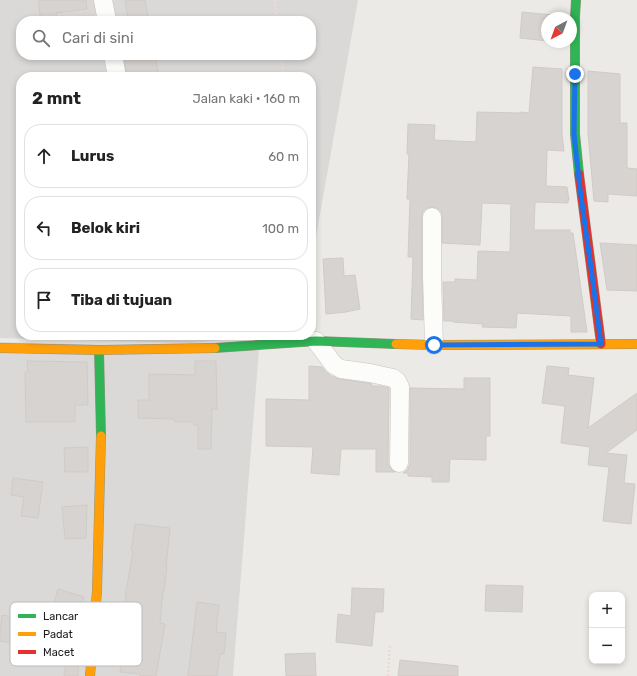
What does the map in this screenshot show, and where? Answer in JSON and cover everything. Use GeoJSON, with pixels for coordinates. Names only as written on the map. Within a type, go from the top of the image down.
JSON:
{"type":"FeatureCollection","features":[{"type":"Feature","properties":{"kind":"street"},"geometry":{"type":"LineString","coordinates":[[103,0],[106,16]]}},
{"type":"Feature","properties":{"kind":"street"},"geometry":{"type":"LineString","coordinates":[[576,0],[574,134],[601,344]]}},
{"type":"Feature","properties":{"kind":"street"},"geometry":{"type":"LineString","coordinates":[[114,60],[116,72]]}},
{"type":"Feature","properties":{"kind":"street"},"geometry":{"type":"LineString","coordinates":[[432,217],[434,345]]}},
{"type":"Feature","properties":{"kind":"street"},"geometry":{"type":"LineString","coordinates":[[0,348],[99,350],[157,342],[223,348],[316,341],[434,345],[637,344]]}},
{"type":"Feature","properties":{"kind":"street"},"geometry":{"type":"LineString","coordinates":[[316,341],[334,365],[341,369],[382,375],[398,381],[400,387],[399,463]]}},
{"type":"Feature","properties":{"kind":"street"},"geometry":{"type":"LineString","coordinates":[[96,602],[101,448],[99,350]]}},
{"type":"Feature","properties":{"kind":"street"},"geometry":{"type":"LineString","coordinates":[[90,676],[91,666]]}},
{"type":"Feature","properties":{"kind":"path"},"geometry":{"type":"LineString","coordinates":[[275,0],[277,16]]}},
{"type":"Feature","properties":{"kind":"path"},"geometry":{"type":"LineString","coordinates":[[282,60],[283,72]]}},
{"type":"Feature","properties":{"kind":"path"},"geometry":{"type":"LineString","coordinates":[[388,676],[390,644]]}},
{"type":"Feature","properties":{"kind":"shaded area"},"geometry":{"type":"Polygon","coordinates":[[[0,0],[358,0],[316,237],[316,72],[16,72],[16,338],[0,338],[0,0]]]}},
{"type":"Feature","properties":{"kind":"shaded area"},"geometry":{"type":"Polygon","coordinates":[[[76,340],[222,340],[190,343],[76,340]]]}},
{"type":"Feature","properties":{"kind":"shaded area"},"geometry":{"type":"Polygon","coordinates":[[[0,342],[259,349],[233,676],[0,676],[0,342]]]}},
{"type":"Feature","properties":{"kind":"building"},"geometry":{"type":"Polygon","coordinates":[[[38,0],[86,0],[87,9],[56,13],[56,16],[40,16],[38,0]]]}},
{"type":"Feature","properties":{"kind":"building"},"geometry":{"type":"Polygon","coordinates":[[[125,0],[145,0],[148,16],[127,16],[125,0]]]}},
{"type":"Feature","properties":{"kind":"building"},"geometry":{"type":"Polygon","coordinates":[[[522,12],[541,14],[541,40],[520,38],[522,12]]]}},
{"type":"Feature","properties":{"kind":"building"},"geometry":{"type":"Polygon","coordinates":[[[125,60],[156,60],[158,72],[126,72],[125,60]]]}},
{"type":"Feature","properties":{"kind":"building"},"geometry":{"type":"Polygon","coordinates":[[[533,67],[562,69],[562,134],[564,151],[547,150],[546,186],[567,187],[569,200],[568,203],[535,202],[534,230],[570,230],[570,233],[573,233],[587,332],[571,332],[571,316],[517,313],[516,328],[482,327],[483,324],[444,321],[443,282],[455,282],[455,279],[477,280],[478,251],[510,252],[511,204],[482,203],[480,245],[442,243],[441,211],[432,207],[423,211],[423,320],[411,319],[413,257],[408,257],[410,199],[407,199],[409,154],[407,154],[408,124],[435,125],[434,140],[476,142],[477,112],[529,113],[533,67]]]}},
{"type":"Feature","properties":{"kind":"building"},"geometry":{"type":"Polygon","coordinates":[[[588,71],[620,74],[620,123],[627,123],[627,168],[637,169],[637,196],[608,194],[608,202],[594,201],[588,133],[588,71]]]}},
{"type":"Feature","properties":{"kind":"building"},"geometry":{"type":"Polygon","coordinates":[[[600,243],[637,245],[637,291],[607,290],[600,243]]]}},
{"type":"Feature","properties":{"kind":"building"},"geometry":{"type":"Polygon","coordinates":[[[343,258],[344,276],[355,275],[360,309],[326,314],[323,259],[343,258]]]}},
{"type":"Feature","properties":{"kind":"building"},"geometry":{"type":"Polygon","coordinates":[[[27,361],[87,362],[88,405],[75,405],[75,422],[26,422],[25,372],[28,372],[27,361]]]}},
{"type":"Feature","properties":{"kind":"building"},"geometry":{"type":"Polygon","coordinates":[[[195,361],[216,361],[217,409],[212,409],[211,449],[198,449],[198,425],[194,425],[194,422],[175,422],[174,419],[138,418],[138,400],[149,400],[149,374],[195,375],[195,361]]]}},
{"type":"Feature","properties":{"kind":"building"},"geometry":{"type":"Polygon","coordinates":[[[309,366],[322,367],[331,376],[339,379],[368,383],[372,384],[371,386],[389,388],[388,463],[390,468],[395,472],[376,472],[376,449],[341,449],[339,475],[311,473],[313,447],[266,446],[266,399],[309,400],[309,366]]]}},
{"type":"Feature","properties":{"kind":"building"},"geometry":{"type":"Polygon","coordinates":[[[547,366],[569,368],[568,375],[594,378],[588,428],[637,393],[637,430],[606,453],[627,455],[624,483],[635,484],[631,524],[603,521],[609,467],[588,465],[590,447],[561,443],[565,406],[542,403],[547,366]]]}},
{"type":"Feature","properties":{"kind":"building"},"geometry":{"type":"Polygon","coordinates":[[[464,378],[490,378],[490,436],[486,436],[486,460],[450,459],[449,482],[432,482],[432,477],[408,476],[408,473],[403,473],[408,469],[410,463],[410,388],[464,389],[464,378]]]}},
{"type":"Feature","properties":{"kind":"building"},"geometry":{"type":"Polygon","coordinates":[[[88,447],[88,472],[65,472],[64,448],[88,447]]]}},
{"type":"Feature","properties":{"kind":"building"},"geometry":{"type":"Polygon","coordinates":[[[13,478],[43,482],[38,518],[21,516],[24,497],[11,495],[13,478]]]}},
{"type":"Feature","properties":{"kind":"building"},"geometry":{"type":"Polygon","coordinates":[[[87,505],[86,538],[65,539],[62,507],[87,505]]]}},
{"type":"Feature","properties":{"kind":"building"},"geometry":{"type":"Polygon","coordinates":[[[135,524],[170,528],[160,623],[165,624],[156,676],[140,676],[140,674],[120,672],[121,666],[142,666],[142,602],[125,602],[133,551],[131,550],[135,524]]]}},
{"type":"Feature","properties":{"kind":"building"},"geometry":{"type":"Polygon","coordinates":[[[486,585],[523,586],[522,612],[485,611],[486,585]]]}},
{"type":"Feature","properties":{"kind":"building"},"geometry":{"type":"Polygon","coordinates":[[[352,588],[384,589],[383,612],[375,612],[372,646],[336,642],[338,614],[351,616],[352,588]]]}},
{"type":"Feature","properties":{"kind":"building"},"geometry":{"type":"Polygon","coordinates":[[[58,589],[84,597],[83,602],[54,602],[58,589]]]}},
{"type":"Feature","properties":{"kind":"building"},"geometry":{"type":"Polygon","coordinates":[[[197,602],[219,605],[216,632],[226,633],[224,654],[220,654],[217,676],[188,676],[197,602]]]}},
{"type":"Feature","properties":{"kind":"building"},"geometry":{"type":"Polygon","coordinates":[[[2,615],[10,616],[10,643],[0,641],[2,615]]]}},
{"type":"Feature","properties":{"kind":"building"},"geometry":{"type":"Polygon","coordinates":[[[315,653],[316,676],[286,676],[285,654],[315,653]]]}},
{"type":"Feature","properties":{"kind":"building"},"geometry":{"type":"Polygon","coordinates":[[[400,660],[458,666],[458,676],[398,676],[400,660]]]}},
{"type":"Feature","properties":{"kind":"building"},"geometry":{"type":"Polygon","coordinates":[[[66,666],[79,666],[78,676],[64,676],[66,666]]]}},
{"type":"Feature","properties":{"kind":"traffic: fast"},"geometry":{"type":"LineString","coordinates":[[576,0],[575,134],[579,174]]}},
{"type":"Feature","properties":{"kind":"traffic: fast"},"geometry":{"type":"LineString","coordinates":[[215,348],[316,341],[396,344]]}},
{"type":"Feature","properties":{"kind":"traffic: fast"},"geometry":{"type":"LineString","coordinates":[[99,350],[101,436]]}},
{"type":"Feature","properties":{"kind":"traffic: slow"},"geometry":{"type":"LineString","coordinates":[[396,344],[637,344]]}},
{"type":"Feature","properties":{"kind":"traffic: slow"},"geometry":{"type":"LineString","coordinates":[[0,348],[99,350],[215,348]]}},
{"type":"Feature","properties":{"kind":"traffic: slow"},"geometry":{"type":"LineString","coordinates":[[96,602],[101,436]]}},
{"type":"Feature","properties":{"kind":"traffic: slow"},"geometry":{"type":"LineString","coordinates":[[90,676],[91,666]]}},
{"type":"Feature","properties":{"kind":"traffic: jam"},"geometry":{"type":"LineString","coordinates":[[579,174],[601,344]]}},
{"type":"Feature","properties":{"kind":"route"},"geometry":{"type":"LineString","coordinates":[[434,345],[601,344],[574,134],[575,74]]}}]}
